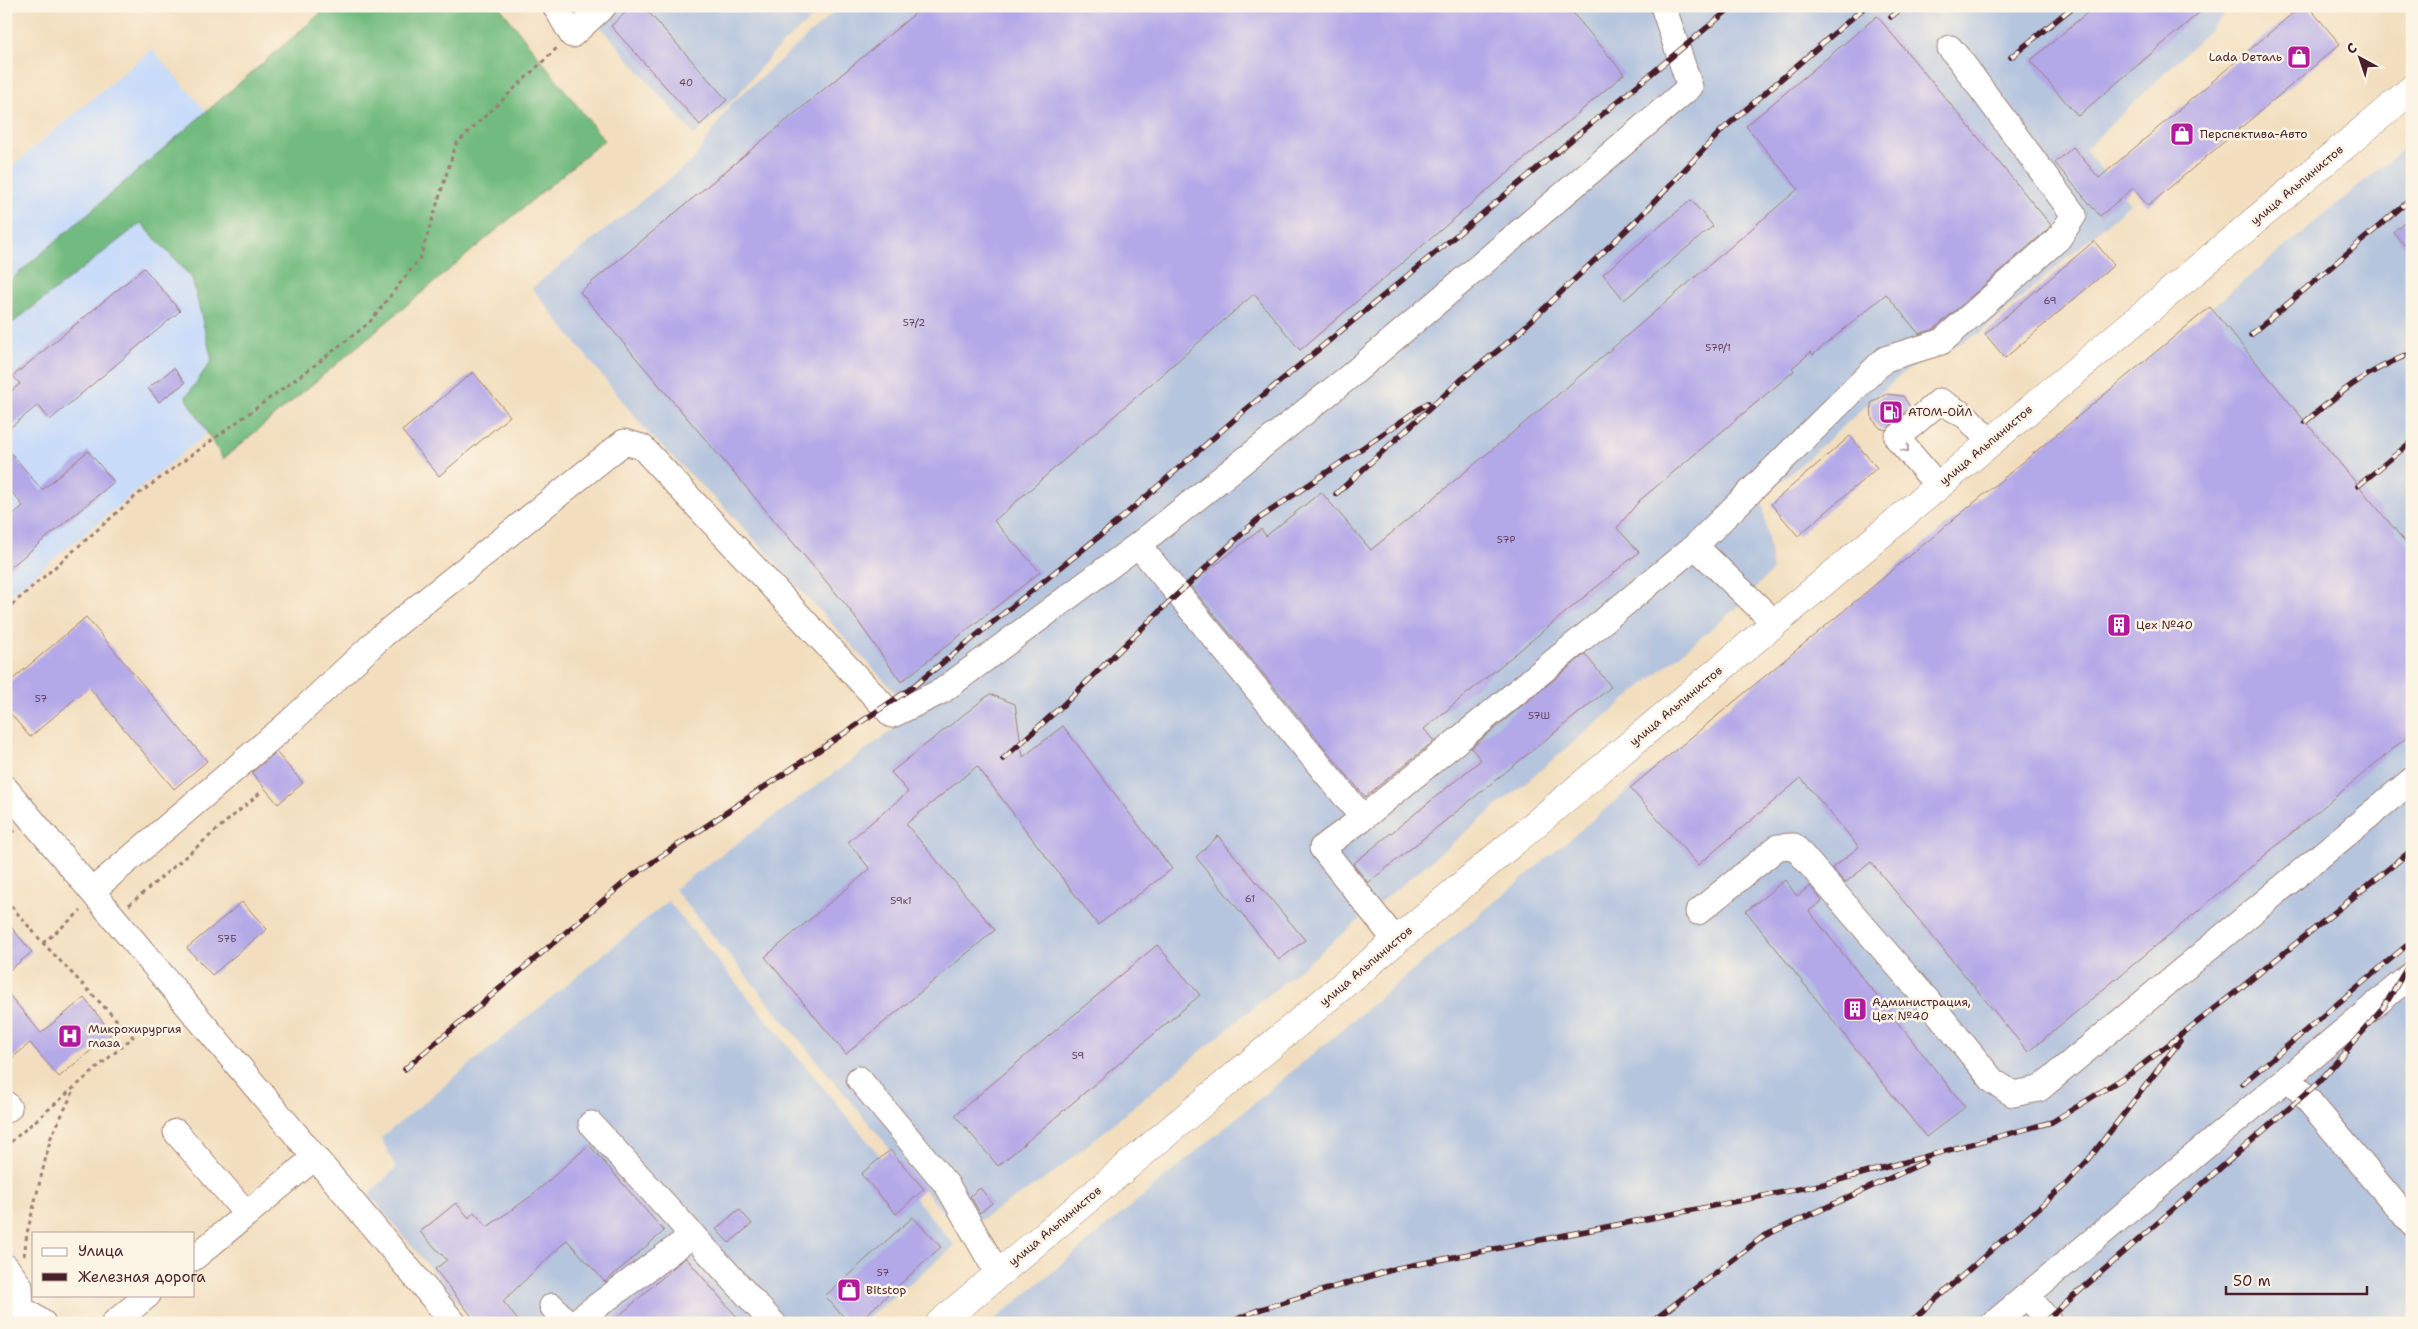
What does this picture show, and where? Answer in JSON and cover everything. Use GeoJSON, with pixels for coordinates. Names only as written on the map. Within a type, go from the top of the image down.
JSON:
{"type":"FeatureCollection","features":[{"type":"Feature","properties":{"kind":"main road","name":"улица Альпинистов"},"geometry":{"type":"LineString","coordinates":[[940,1323],[2412,88]]}},
{"type":"Feature","properties":{"kind":"street"},"geometry":{"type":"LineString","coordinates":[[554,6],[572,35],[604,6]]}},
{"type":"Feature","properties":{"kind":"street"},"geometry":{"type":"LineString","coordinates":[[94,894],[291,721],[383,635],[624,442],[642,447],[892,715],[942,691],[1138,545],[1350,376],[1690,87],[1664,6]]}},
{"type":"Feature","properties":{"kind":"street"},"geometry":{"type":"LineString","coordinates":[[1396,941],[1322,848],[1363,818],[1695,546],[1886,359],[1941,342],[2059,238],[2074,215],[1950,48]]}},
{"type":"Feature","properties":{"kind":"street"},"geometry":{"type":"LineString","coordinates":[[1938,486],[1897,438],[1940,401],[1967,418],[1990,442]]}},
{"type":"Feature","properties":{"kind":"street"},"geometry":{"type":"LineString","coordinates":[[1138,545],[1363,818]]}},
{"type":"Feature","properties":{"kind":"street"},"geometry":{"type":"LineString","coordinates":[[1695,546],[1774,623]]}},
{"type":"Feature","properties":{"kind":"street"},"geometry":{"type":"LineString","coordinates":[[1698,912],[1778,847],[1794,846],[1929,1002],[1993,1081],[2013,1094],[2039,1089],[2412,780]]}},
{"type":"Feature","properties":{"kind":"street"},"geometry":{"type":"LineString","coordinates":[[6,789],[454,1323]]}},
{"type":"Feature","properties":{"kind":"street"},"geometry":{"type":"LineString","coordinates":[[1994,1323],[2412,974]]}},
{"type":"Feature","properties":{"kind":"street"},"geometry":{"type":"LineString","coordinates":[[2288,1076],[2412,1224]]}},
{"type":"Feature","properties":{"kind":"street"},"geometry":{"type":"LineString","coordinates":[[859,1079],[947,1185],[998,1274]]}},
{"type":"Feature","properties":{"kind":"street"},"geometry":{"type":"LineString","coordinates":[[6,1104],[9,1108],[6,1110]]}},
{"type":"Feature","properties":{"kind":"street"},"geometry":{"type":"LineString","coordinates":[[591,1124],[772,1323]]}},
{"type":"Feature","properties":{"kind":"street"},"geometry":{"type":"LineString","coordinates":[[176,1132],[247,1214]]}},
{"type":"Feature","properties":{"kind":"street"},"geometry":{"type":"LineString","coordinates":[[195,1257],[314,1158]]}},
{"type":"Feature","properties":{"kind":"street"},"geometry":{"type":"LineString","coordinates":[[574,1323],[693,1235]]}},
{"type":"Feature","properties":{"kind":"street"},"geometry":{"type":"LineString","coordinates":[[13,1295],[43,1323]]}},
{"type":"Feature","properties":{"kind":"street"},"geometry":{"type":"LineString","coordinates":[[2027,1295],[2050,1323]]}},
{"type":"Feature","properties":{"kind":"street"},"geometry":{"type":"LineString","coordinates":[[114,1323],[147,1296]]}},
{"type":"Feature","properties":{"kind":"path"},"geometry":{"type":"LineString","coordinates":[[6,610],[137,494],[369,323],[420,258],[456,144],[572,35]]}},
{"type":"Feature","properties":{"kind":"path"},"geometry":{"type":"LineString","coordinates":[[115,917],[261,792]]}},
{"type":"Feature","properties":{"kind":"path"},"geometry":{"type":"LineString","coordinates":[[43,942],[94,894]]}},
{"type":"Feature","properties":{"kind":"path"},"geometry":{"type":"LineString","coordinates":[[6,900],[133,1037],[6,1146]]}},
{"type":"Feature","properties":{"kind":"path"},"geometry":{"type":"LineString","coordinates":[[13,1295],[51,1137],[76,1086]]}},
{"type":"Feature","properties":{"kind":"shaded area"},"geometry":{"type":"Polygon","coordinates":[[[583,6],[825,6],[773,53],[736,97],[694,135],[583,6]]]}},
{"type":"Feature","properties":{"kind":"shaded area"},"geometry":{"type":"Polygon","coordinates":[[[841,6],[2217,6],[2224,16],[2085,150],[2130,204],[1980,333],[1904,372],[1762,499],[1773,570],[1735,609],[1050,1176],[972,1225],[955,1227],[674,889],[915,714],[729,512],[647,432],[532,288],[694,159],[730,105],[841,6]]]}},
{"type":"Feature","properties":{"kind":"shaded area"},"geometry":{"type":"Polygon","coordinates":[[[152,49],[370,300],[6,598],[6,171],[152,49]]]}},
{"type":"Feature","properties":{"kind":"shaded area"},"geometry":{"type":"Polygon","coordinates":[[[2412,142],[2412,1323],[991,1323],[1736,700],[2412,142]]]}},
{"type":"Feature","properties":{"kind":"shaded area"},"geometry":{"type":"Polygon","coordinates":[[[668,901],[955,1246],[861,1323],[475,1323],[369,1194],[396,1168],[381,1138],[668,901]]]}},
{"type":"Feature","properties":{"kind":"green space"},"geometry":{"type":"Polygon","coordinates":[[[329,6],[499,6],[604,140],[223,459],[186,397],[212,360],[192,278],[141,223],[6,328],[6,284],[329,6]]]}},
{"type":"Feature","properties":{"kind":"building"},"geometry":{"type":"Polygon","coordinates":[[[632,6],[643,6],[727,100],[700,125],[611,26],[632,6]]]}},
{"type":"Feature","properties":{"kind":"building"},"geometry":{"type":"Polygon","coordinates":[[[924,6],[1567,6],[1624,74],[1300,350],[1254,294],[994,521],[1040,572],[901,682],[847,606],[580,292],[924,6]]]}},
{"type":"Feature","properties":{"kind":"building"},"geometry":{"type":"Polygon","coordinates":[[[2095,6],[2207,6],[2078,116],[2030,61],[2095,6]]]}},
{"type":"Feature","properties":{"kind":"building"},"geometry":{"type":"Polygon","coordinates":[[[2301,6],[2308,6],[2340,44],[2148,206],[2133,188],[2100,216],[2055,163],[2073,147],[2099,178],[2301,6]]]}},
{"type":"Feature","properties":{"kind":"building"},"geometry":{"type":"Polygon","coordinates":[[[1877,16],[2051,225],[1934,329],[1919,334],[1886,294],[1813,355],[1811,352],[1792,368],[1794,371],[1639,501],[1617,528],[1639,552],[1424,729],[1434,741],[1365,797],[1190,585],[1261,529],[1266,536],[1321,492],[1371,550],[1553,399],[1798,189],[1746,126],[1877,16]]]}},
{"type":"Feature","properties":{"kind":"building"},"geometry":{"type":"Polygon","coordinates":[[[1691,200],[1713,226],[1624,300],[1603,274],[1691,200]]]}},
{"type":"Feature","properties":{"kind":"building"},"geometry":{"type":"Polygon","coordinates":[[[2412,215],[2412,254],[2393,232],[2412,215]]]}},
{"type":"Feature","properties":{"kind":"building"},"geometry":{"type":"Polygon","coordinates":[[[2094,241],[2114,265],[2005,358],[1985,334],[2094,241]]]}},
{"type":"Feature","properties":{"kind":"building"},"geometry":{"type":"Polygon","coordinates":[[[144,268],[180,311],[50,420],[38,405],[6,431],[6,395],[20,384],[13,376],[144,268]]]}},
{"type":"Feature","properties":{"kind":"building","name":"Цех №40"},"geometry":{"type":"Polygon","coordinates":[[[2210,307],[2412,550],[2412,733],[2028,1052],[1871,862],[1845,883],[1832,868],[1859,847],[1801,778],[1698,865],[1630,788],[2210,307]]]}},
{"type":"Feature","properties":{"kind":"building"},"geometry":{"type":"Polygon","coordinates":[[[174,368],[185,383],[159,402],[148,388],[174,368]]]}},
{"type":"Feature","properties":{"kind":"building"},"geometry":{"type":"Polygon","coordinates":[[[473,372],[510,416],[439,476],[402,431],[473,372]]]}},
{"type":"Feature","properties":{"kind":"building"},"geometry":{"type":"Polygon","coordinates":[[[1886,394],[1903,396],[1910,407],[1886,430],[1880,428],[1872,419],[1871,403],[1886,394]]]}},
{"type":"Feature","properties":{"kind":"building"},"geometry":{"type":"Polygon","coordinates":[[[1850,436],[1877,468],[1798,536],[1771,504],[1850,436]]]}},
{"type":"Feature","properties":{"kind":"building"},"geometry":{"type":"Polygon","coordinates":[[[6,447],[42,490],[88,451],[114,482],[6,571],[6,520],[23,506],[6,485],[6,447]]]}},
{"type":"Feature","properties":{"kind":"building"},"geometry":{"type":"Polygon","coordinates":[[[86,617],[207,761],[174,789],[89,687],[30,737],[6,708],[6,685],[86,617]]]}},
{"type":"Feature","properties":{"kind":"building"},"geometry":{"type":"Polygon","coordinates":[[[1585,654],[1611,687],[1368,883],[1353,864],[1481,760],[1471,748],[1585,654]]]}},
{"type":"Feature","properties":{"kind":"building"},"geometry":{"type":"Polygon","coordinates":[[[990,694],[1015,704],[1023,757],[1063,726],[1172,869],[1098,925],[977,766],[906,824],[995,930],[846,1054],[765,957],[870,869],[848,842],[908,792],[891,772],[990,694]]]}},
{"type":"Feature","properties":{"kind":"building"},"geometry":{"type":"Polygon","coordinates":[[[276,752],[303,783],[278,804],[252,773],[276,752]]]}},
{"type":"Feature","properties":{"kind":"building"},"geometry":{"type":"Polygon","coordinates":[[[1218,836],[1305,940],[1279,960],[1196,857],[1218,836]]]}},
{"type":"Feature","properties":{"kind":"building","name":"Администрация, Цех №40"},"geometry":{"type":"Polygon","coordinates":[[[1785,880],[1797,896],[1810,886],[1822,901],[1809,911],[1965,1107],[1926,1137],[1746,911],[1785,880]]]}},
{"type":"Feature","properties":{"kind":"building"},"geometry":{"type":"Polygon","coordinates":[[[242,902],[267,929],[212,975],[187,948],[242,902]]]}},
{"type":"Feature","properties":{"kind":"building"},"geometry":{"type":"Polygon","coordinates":[[[6,921],[32,952],[6,973],[6,921]]]}},
{"type":"Feature","properties":{"kind":"building"},"geometry":{"type":"Polygon","coordinates":[[[1157,945],[1200,995],[998,1166],[955,1115],[1157,945]]]}},
{"type":"Feature","properties":{"kind":"building"},"geometry":{"type":"Polygon","coordinates":[[[6,991],[41,1033],[84,998],[112,1033],[59,1077],[30,1043],[6,1063],[6,991]]]}},
{"type":"Feature","properties":{"kind":"building"},"geometry":{"type":"Polygon","coordinates":[[[589,1145],[664,1231],[605,1282],[567,1240],[503,1301],[520,1323],[477,1323],[435,1269],[447,1260],[420,1232],[456,1203],[469,1218],[474,1212],[487,1227],[530,1197],[589,1145]]]}},
{"type":"Feature","properties":{"kind":"building"},"geometry":{"type":"Polygon","coordinates":[[[890,1150],[924,1189],[896,1214],[861,1174],[890,1150]]]}},
{"type":"Feature","properties":{"kind":"building"},"geometry":{"type":"Polygon","coordinates":[[[980,1188],[992,1203],[980,1213],[970,1196],[980,1188]]]}},
{"type":"Feature","properties":{"kind":"building"},"geometry":{"type":"Polygon","coordinates":[[[739,1209],[752,1224],[729,1243],[716,1229],[739,1209]]]}},
{"type":"Feature","properties":{"kind":"building"},"geometry":{"type":"Polygon","coordinates":[[[913,1217],[941,1247],[857,1323],[849,1323],[825,1296],[913,1217]]]}},
{"type":"Feature","properties":{"kind":"building"},"geometry":{"type":"Polygon","coordinates":[[[686,1258],[742,1323],[611,1323],[681,1261],[686,1258]]]}},
{"type":"Feature","properties":{"kind":"railway"},"geometry":{"type":"LineString","coordinates":[[405,1069],[632,876],[910,689],[1117,522],[1243,412],[1733,6]]}},
{"type":"Feature","properties":{"kind":"railway"},"geometry":{"type":"LineString","coordinates":[[1336,494],[1461,380],[1511,340],[1641,216],[1722,130],[1866,6]]}},
{"type":"Feature","properties":{"kind":"railway"},"geometry":{"type":"LineString","coordinates":[[1891,17],[1904,6]]}},
{"type":"Feature","properties":{"kind":"railway"},"geometry":{"type":"LineString","coordinates":[[2011,57],[2074,6]]}},
{"type":"Feature","properties":{"kind":"railway"},"geometry":{"type":"LineString","coordinates":[[2251,335],[2412,198]]}},
{"type":"Feature","properties":{"kind":"railway"},"geometry":{"type":"LineString","coordinates":[[2305,422],[2355,383],[2381,367],[2412,353]]}},
{"type":"Feature","properties":{"kind":"railway"},"geometry":{"type":"LineString","coordinates":[[1003,759],[1063,705],[1257,520],[1428,403]]}},
{"type":"Feature","properties":{"kind":"railway"},"geometry":{"type":"LineString","coordinates":[[2358,486],[2412,441]]}},
{"type":"Feature","properties":{"kind":"railway"},"geometry":{"type":"LineString","coordinates":[[1228,1323],[1258,1310],[1398,1268],[1824,1184],[2052,1122],[2133,1072],[2412,850]]}},
{"type":"Feature","properties":{"kind":"railway"},"geometry":{"type":"LineString","coordinates":[[2242,1084],[2412,941]]}},
{"type":"Feature","properties":{"kind":"railway"},"geometry":{"type":"LineString","coordinates":[[2043,1323],[2319,1082],[2384,1007],[2412,959]]}},
{"type":"Feature","properties":{"kind":"railway"},"geometry":{"type":"LineString","coordinates":[[1909,1323],[2066,1184],[2089,1159],[2180,1041]]}},
{"type":"Feature","properties":{"kind":"railway"},"geometry":{"type":"LineString","coordinates":[[1650,1323],[1764,1236],[1925,1162]]}},
{"type":"Feature","properties":{"kind":"place","name":"Lada Dеталь"},"geometry":{"type":"Point","coordinates":[2299,57]}},
{"type":"Feature","properties":{"kind":"place","name":"Перспектива-Авто"},"geometry":{"type":"Point","coordinates":[2182,134]}},
{"type":"Feature","properties":{"kind":"place","name":"АТОМ-ОЙЛ"},"geometry":{"type":"Point","coordinates":[1891,412]}},
{"type":"Feature","properties":{"kind":"place","name":"Цех №40"},"geometry":{"type":"Point","coordinates":[2119,625]}},
{"type":"Feature","properties":{"kind":"place","name":"Администрация, Цех №40"},"geometry":{"type":"Point","coordinates":[1855,1009]}},
{"type":"Feature","properties":{"kind":"place","name":"Микрохирургия глаза"},"geometry":{"type":"Point","coordinates":[70,1036]}},
{"type":"Feature","properties":{"kind":"place","name":"Bitstop"},"geometry":{"type":"Point","coordinates":[849,1290]}}]}
